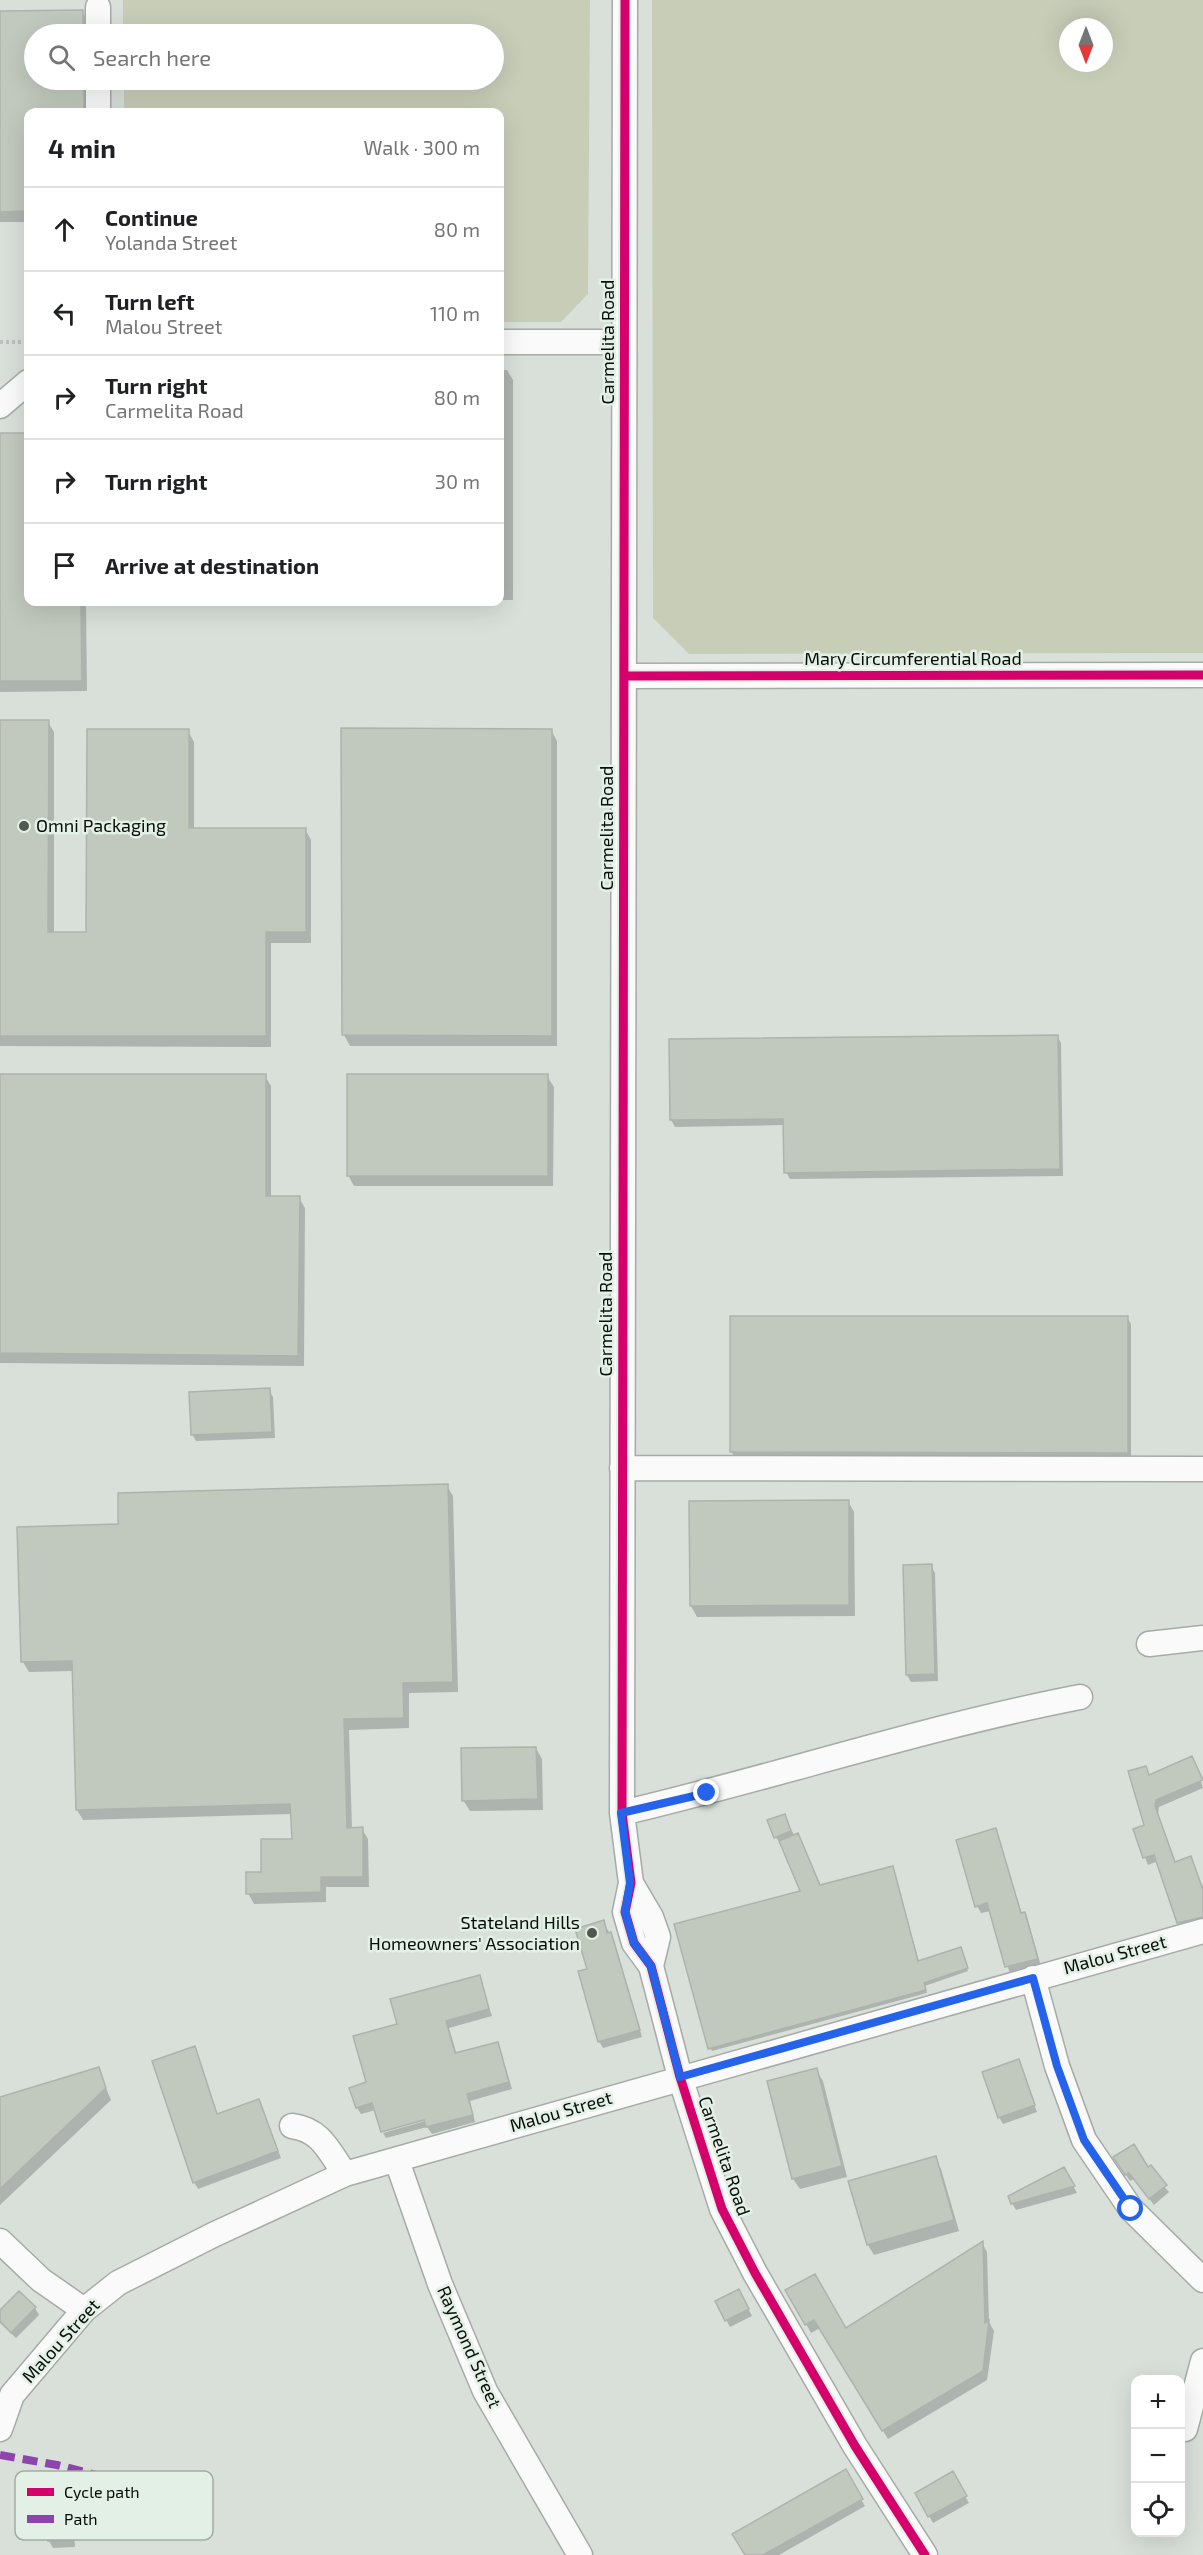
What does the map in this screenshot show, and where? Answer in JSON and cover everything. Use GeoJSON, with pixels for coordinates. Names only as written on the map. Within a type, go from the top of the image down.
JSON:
{"type":"FeatureCollection","features":[{"type":"Feature","properties":{"kind":"street","name":"Carmelita Road"},"geometry":{"type":"LineString","coordinates":[[625,0],[621,1813],[630,1883],[625,1912],[634,1943],[651,1966],[680,2077],[722,2209],[755,2273],[855,2446],[925,2555]]}},
{"type":"Feature","properties":{"kind":"street"},"geometry":{"type":"LineString","coordinates":[[98,7],[98,24]]}},
{"type":"Feature","properties":{"kind":"street"},"geometry":{"type":"LineString","coordinates":[[98,90],[98,108]]}},
{"type":"Feature","properties":{"kind":"street"},"geometry":{"type":"LineString","coordinates":[[504,342],[624,342]]}},
{"type":"Feature","properties":{"kind":"street"},"geometry":{"type":"LineString","coordinates":[[0,406],[24,385]]}},
{"type":"Feature","properties":{"kind":"street","name":"Mary Circumferential Road"},"geometry":{"type":"LineString","coordinates":[[624,676],[1203,675]]}},
{"type":"Feature","properties":{"kind":"street"},"geometry":{"type":"LineString","coordinates":[[622,1468],[1203,1469]]}},
{"type":"Feature","properties":{"kind":"street"},"geometry":{"type":"LineString","coordinates":[[1149,1644],[1203,1638]]}},
{"type":"Feature","properties":{"kind":"street"},"geometry":{"type":"LineString","coordinates":[[621,1813],[707,1793],[1023,1708],[1080,1697]]}},
{"type":"Feature","properties":{"kind":"street","name":"Malou Street"},"geometry":{"type":"LineString","coordinates":[[0,2429],[12,2395],[84,2310],[118,2283],[213,2235],[345,2174],[397,2161],[680,2077],[1203,1931]]}},
{"type":"Feature","properties":{"kind":"street"},"geometry":{"type":"LineString","coordinates":[[1033,1978],[1057,2066],[1084,2140],[1131,2209],[1203,2280]]}},
{"type":"Feature","properties":{"kind":"street"},"geometry":{"type":"LineString","coordinates":[[292,2126],[308,2128],[322,2140],[345,2174]]}},
{"type":"Feature","properties":{"kind":"street","name":"Raymond Street"},"geometry":{"type":"LineString","coordinates":[[397,2161],[440,2284],[484,2391],[580,2555]]}},
{"type":"Feature","properties":{"kind":"street"},"geometry":{"type":"LineString","coordinates":[[0,2241],[41,2280],[84,2310]]}},
{"type":"Feature","properties":{"kind":"street"},"geometry":{"type":"LineString","coordinates":[[1185,2429],[1203,2361]]}},
{"type":"Feature","properties":{"kind":"path"},"geometry":{"type":"LineString","coordinates":[[0,342],[24,342]]}},
{"type":"Feature","properties":{"kind":"green space"},"geometry":{"type":"Polygon","coordinates":[[[123,0],[590,0],[588,294],[561,322],[504,322],[504,108],[124,108],[124,90],[504,90],[504,24],[123,24],[123,0]]]}},
{"type":"Feature","properties":{"kind":"green space"},"geometry":{"type":"Polygon","coordinates":[[[652,0],[1203,0],[1203,653],[689,654],[653,618],[652,0]]]}},
{"type":"Feature","properties":{"kind":"building"},"geometry":{"type":"Polygon","coordinates":[[[83,10],[83,24],[24,24],[24,90],[84,90],[84,108],[24,108],[24,211],[0,212],[0,11],[83,10]]]}},
{"type":"Feature","properties":{"kind":"building"},"geometry":{"type":"Polygon","coordinates":[[[0,433],[24,433],[24,606],[81,606],[82,681],[0,681],[0,433]]]}},
{"type":"Feature","properties":{"kind":"building"},"geometry":{"type":"Polygon","coordinates":[[[0,720],[49,720],[48,932],[86,932],[87,729],[189,729],[189,828],[306,828],[306,932],[266,932],[266,1036],[0,1036],[0,720]]]}},
{"type":"Feature","properties":{"kind":"building"},"geometry":{"type":"Polygon","coordinates":[[[341,728],[552,729],[552,1036],[342,1035],[341,728]]]}},
{"type":"Feature","properties":{"kind":"building"},"geometry":{"type":"Polygon","coordinates":[[[1058,1035],[1060,1169],[784,1173],[783,1119],[670,1120],[669,1039],[1058,1035]]]}},
{"type":"Feature","properties":{"kind":"building"},"geometry":{"type":"Polygon","coordinates":[[[0,1074],[266,1074],[266,1196],[300,1196],[298,1356],[0,1353],[0,1074]]]}},
{"type":"Feature","properties":{"kind":"building"},"geometry":{"type":"Polygon","coordinates":[[[347,1074],[548,1074],[548,1176],[347,1176],[347,1074]]]}},
{"type":"Feature","properties":{"kind":"building"},"geometry":{"type":"Polygon","coordinates":[[[730,1316],[1128,1316],[1128,1453],[730,1452],[730,1316]]]}},
{"type":"Feature","properties":{"kind":"building"},"geometry":{"type":"Polygon","coordinates":[[[270,1388],[272,1432],[191,1435],[189,1392],[270,1388]]]}},
{"type":"Feature","properties":{"kind":"building"},"geometry":{"type":"Polygon","coordinates":[[[448,1484],[453,1682],[403,1683],[404,1718],[344,1719],[347,1828],[363,1827],[363,1877],[321,1877],[321,1892],[246,1894],[246,1872],[261,1872],[261,1839],[292,1839],[290,1804],[76,1810],[72,1661],[21,1662],[17,1527],[118,1524],[118,1493],[448,1484]]]}},
{"type":"Feature","properties":{"kind":"building"},"geometry":{"type":"Polygon","coordinates":[[[849,1500],[849,1605],[690,1606],[689,1501],[849,1500]]]}},
{"type":"Feature","properties":{"kind":"building"},"geometry":{"type":"Polygon","coordinates":[[[932,1564],[935,1674],[906,1675],[903,1565],[932,1564]]]}},
{"type":"Feature","properties":{"kind":"building"},"geometry":{"type":"Polygon","coordinates":[[[536,1747],[538,1799],[462,1801],[461,1748],[536,1747]]]}},
{"type":"Feature","properties":{"kind":"building"},"geometry":{"type":"Polygon","coordinates":[[[1192,1756],[1203,1780],[1156,1800],[1155,1806],[1175,1862],[1191,1856],[1203,1890],[1203,1917],[1177,1923],[1154,1855],[1143,1858],[1133,1829],[1144,1825],[1128,1771],[1146,1766],[1149,1775],[1192,1756]]]}},
{"type":"Feature","properties":{"kind":"building"},"geometry":{"type":"Polygon","coordinates":[[[785,1814],[791,1831],[774,1838],[767,1820],[785,1814]]]}},
{"type":"Feature","properties":{"kind":"building"},"geometry":{"type":"Polygon","coordinates":[[[996,1828],[1021,1913],[1025,1912],[1038,1959],[1005,1967],[987,1903],[975,1907],[956,1840],[996,1828]]]}},
{"type":"Feature","properties":{"kind":"building"},"geometry":{"type":"Polygon","coordinates":[[[798,1833],[820,1885],[893,1866],[918,1961],[961,1947],[968,1968],[924,1983],[926,1990],[708,2049],[674,1924],[800,1891],[779,1841],[798,1833]]]}},
{"type":"Feature","properties":{"kind":"building"},"geometry":{"type":"Polygon","coordinates":[[[604,1920],[607,1933],[611,1932],[640,2030],[598,2042],[578,1971],[587,1969],[575,1929],[604,1920]]]}},
{"type":"Feature","properties":{"kind":"building"},"geometry":{"type":"Polygon","coordinates":[[[480,1975],[489,2009],[446,2021],[455,2053],[498,2042],[509,2082],[467,2094],[473,2115],[426,2127],[424,2120],[381,2132],[372,2103],[356,2108],[349,2088],[366,2082],[353,2036],[397,2024],[390,1999],[480,1975]]]}},
{"type":"Feature","properties":{"kind":"building"},"geometry":{"type":"Polygon","coordinates":[[[195,2046],[217,2114],[259,2099],[278,2151],[193,2183],[152,2061],[195,2046]]]}},
{"type":"Feature","properties":{"kind":"building"},"geometry":{"type":"Polygon","coordinates":[[[1019,2059],[1035,2105],[998,2118],[982,2072],[1019,2059]]]}},
{"type":"Feature","properties":{"kind":"building"},"geometry":{"type":"Polygon","coordinates":[[[99,2067],[106,2088],[0,2189],[0,2097],[99,2067]]]}},
{"type":"Feature","properties":{"kind":"building"},"geometry":{"type":"Polygon","coordinates":[[[817,2068],[842,2166],[792,2179],[767,2081],[817,2068]]]}},
{"type":"Feature","properties":{"kind":"building"},"geometry":{"type":"Polygon","coordinates":[[[1134,2144],[1148,2167],[1151,2165],[1167,2185],[1149,2199],[1129,2173],[1125,2175],[1113,2157],[1134,2144]]]}},
{"type":"Feature","properties":{"kind":"building"},"geometry":{"type":"Polygon","coordinates":[[[936,2156],[954,2220],[867,2245],[848,2181],[936,2156]]]}},
{"type":"Feature","properties":{"kind":"building"},"geometry":{"type":"Polygon","coordinates":[[[1064,2167],[1075,2186],[1011,2204],[1008,2196],[1064,2167]]]}},
{"type":"Feature","properties":{"kind":"building"},"geometry":{"type":"Polygon","coordinates":[[[983,2241],[985,2323],[989,2320],[983,2371],[882,2431],[814,2320],[805,2325],[785,2290],[815,2274],[846,2328],[983,2241]]]}},
{"type":"Feature","properties":{"kind":"building"},"geometry":{"type":"Polygon","coordinates":[[[739,2289],[749,2309],[725,2321],[715,2301],[739,2289]]]}},
{"type":"Feature","properties":{"kind":"building"},"geometry":{"type":"Polygon","coordinates":[[[19,2291],[36,2307],[11,2333],[0,2321],[0,2310],[19,2291]]]}},
{"type":"Feature","properties":{"kind":"building"},"geometry":{"type":"Polygon","coordinates":[[[846,2469],[863,2499],[763,2555],[745,2555],[732,2534],[846,2469]]]}},
{"type":"Feature","properties":{"kind":"building"},"geometry":{"type":"Polygon","coordinates":[[[953,2471],[967,2496],[928,2517],[915,2493],[953,2471]]]}},
{"type":"Feature","properties":{"kind":"marked path"},"geometry":{"type":"LineString","coordinates":[[0,2455],[81,2471]]}},
{"type":"Feature","properties":{"kind":"cycle path"},"geometry":{"type":"LineString","coordinates":[[625,0],[622,1813],[631,1883],[625,1912],[634,1943],[651,1966],[680,2077],[722,2209],[755,2273],[855,2446],[925,2555]]}},
{"type":"Feature","properties":{"kind":"cycle path"},"geometry":{"type":"LineString","coordinates":[[624,676],[1203,675]]}},
{"type":"Feature","properties":{"kind":"place","name":"Omni Packaging"},"geometry":{"type":"Point","coordinates":[24,826]}},
{"type":"Feature","properties":{"kind":"place","name":"Stateland Hills Homeowners' Association"},"geometry":{"type":"Point","coordinates":[592,1933]}},
{"type":"Feature","properties":{"kind":"route"},"geometry":{"type":"LineString","coordinates":[[707,1793],[621,1813],[630,1883],[625,1912],[634,1943],[651,1966],[680,2077],[1033,1978],[1057,2066],[1084,2140],[1131,2209]]}}]}
